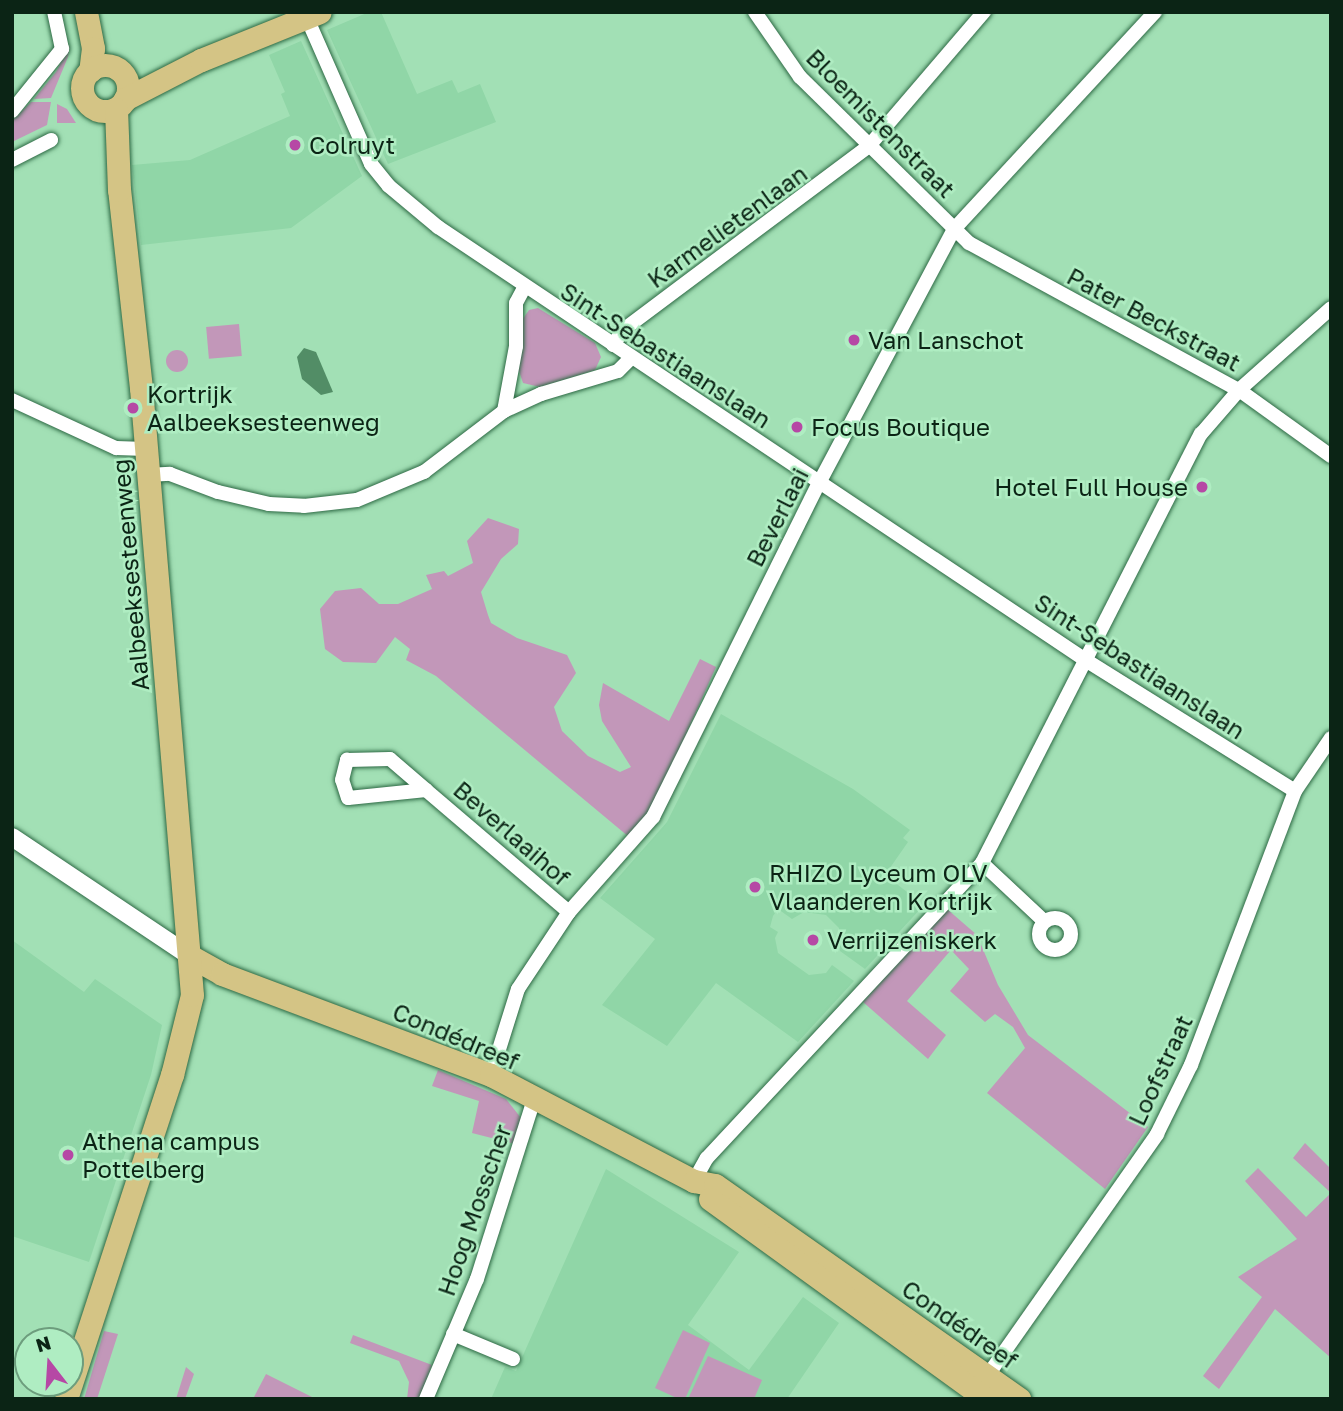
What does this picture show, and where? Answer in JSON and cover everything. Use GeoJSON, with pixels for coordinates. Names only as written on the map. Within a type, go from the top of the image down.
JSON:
{"type":"FeatureCollection","features":[{"type":"Feature","properties":{"kind":"main road"},"geometry":{"type":"LineString","coordinates":[[86,12],[93,48],[108,70],[128,86],[112,106]]}},
{"type":"Feature","properties":{"kind":"main road"},"geometry":{"type":"LineString","coordinates":[[94,12],[108,70]]}},
{"type":"Feature","properties":{"kind":"main road"},"geometry":{"type":"LineString","coordinates":[[112,106],[201,60],[313,15]]}},
{"type":"Feature","properties":{"kind":"main road"},"geometry":{"type":"LineString","coordinates":[[112,106],[82,92],[108,70],[201,60]]}},
{"type":"Feature","properties":{"kind":"main road","name":"Aalbeeksesteenweg"},"geometry":{"type":"LineString","coordinates":[[66,1399],[172,1075],[192,995],[146,449],[119,190],[106,127],[112,106]]}},
{"type":"Feature","properties":{"kind":"main road","name":"Condédreef"},"geometry":{"type":"LineString","coordinates":[[190,956],[222,974],[491,1076],[694,1181],[715,1185],[772,1221],[983,1388],[1019,1399]]}},
{"type":"Feature","properties":{"kind":"street"},"geometry":{"type":"LineString","coordinates":[[12,111],[62,49],[54,12]]}},
{"type":"Feature","properties":{"kind":"street","name":"Bloemistenstraat"},"geometry":{"type":"LineString","coordinates":[[755,12],[800,77],[954,229]]}},
{"type":"Feature","properties":{"kind":"street","name":"Karmelietenlaan"},"geometry":{"type":"LineString","coordinates":[[613,345],[623,330],[869,146],[984,12]]}},
{"type":"Feature","properties":{"kind":"street","name":"Beverlaai"},"geometry":{"type":"LineString","coordinates":[[491,1076],[518,989],[569,912],[653,817],[819,483],[954,229],[1155,12]]}},
{"type":"Feature","properties":{"kind":"street","name":"Sint-Sebastiaanslaan"},"geometry":{"type":"LineString","coordinates":[[313,15],[364,152],[379,176],[438,227],[524,288],[1087,661],[1295,791]]}},
{"type":"Feature","properties":{"kind":"street"},"geometry":{"type":"LineString","coordinates":[[12,160],[51,139]]}},
{"type":"Feature","properties":{"kind":"street","name":"Pater Beckstraat"},"geometry":{"type":"LineString","coordinates":[[954,229],[993,260],[1239,390],[1331,456]]}},
{"type":"Feature","properties":{"kind":"street"},"geometry":{"type":"LineString","coordinates":[[504,411],[516,346],[516,303],[524,288]]}},
{"type":"Feature","properties":{"kind":"street"},"geometry":{"type":"LineString","coordinates":[[694,1181],[707,1158],[982,863],[1200,434],[1239,390],[1331,308]]}},
{"type":"Feature","properties":{"kind":"street"},"geometry":{"type":"LineString","coordinates":[[148,475],[170,474],[218,492],[269,504],[339,503],[384,492],[424,472],[504,411],[553,389],[618,371],[631,358]]}},
{"type":"Feature","properties":{"kind":"street"},"geometry":{"type":"LineString","coordinates":[[12,400],[116,448],[146,449]]}},
{"type":"Feature","properties":{"kind":"street","name":"Loofstraat"},"geometry":{"type":"LineString","coordinates":[[983,1388],[1157,1134],[1191,1065],[1295,791],[1331,738]]}},
{"type":"Feature","properties":{"kind":"street","name":"Beverlaaihof"},"geometry":{"type":"LineString","coordinates":[[426,790],[348,798],[342,780],[347,760],[390,759],[569,912]]}},
{"type":"Feature","properties":{"kind":"street"},"geometry":{"type":"LineString","coordinates":[[12,837],[190,956]]}},
{"type":"Feature","properties":{"kind":"street"},"geometry":{"type":"LineString","coordinates":[[982,863],[1044,921]]}},
{"type":"Feature","properties":{"kind":"street","name":"Hoog Mosscher"},"geometry":{"type":"LineString","coordinates":[[426,1399],[477,1279],[534,1099]]}},
{"type":"Feature","properties":{"kind":"street","name":"Hoog Mosscher"},"geometry":{"type":"LineString","coordinates":[[453,1334],[513,1359]]}},
{"type":"Feature","properties":{"kind":"shaded area"},"geometry":{"type":"Polygon","coordinates":[[[369,12],[381,12],[417,94],[452,80],[458,93],[480,84],[496,122],[388,164],[327,30],[369,12]]]}},
{"type":"Feature","properties":{"kind":"shaded area"},"geometry":{"type":"Polygon","coordinates":[[[301,41],[362,176],[291,228],[141,245],[132,165],[190,160],[290,116],[281,94],[285,92],[269,55],[301,41]]]}},
{"type":"Feature","properties":{"kind":"shaded area"},"geometry":{"type":"Polygon","coordinates":[[[70,45],[68,57],[51,98],[34,99],[56,72],[70,45]]]}},
{"type":"Feature","properties":{"kind":"shaded area"},"geometry":{"type":"Polygon","coordinates":[[[31,102],[51,102],[47,125],[12,142],[12,121],[31,102]]]}},
{"type":"Feature","properties":{"kind":"shaded area"},"geometry":{"type":"Polygon","coordinates":[[[57,104],[67,109],[76,123],[57,123],[57,104]]]}},
{"type":"Feature","properties":{"kind":"shaded area"},"geometry":{"type":"Polygon","coordinates":[[[538,308],[595,343],[601,357],[595,370],[540,387],[523,383],[519,371],[522,320],[529,310],[538,308]]]}},
{"type":"Feature","properties":{"kind":"shaded area"},"geometry":{"type":"Polygon","coordinates":[[[239,324],[242,356],[209,359],[206,327],[239,324]]]}},
{"type":"Feature","properties":{"kind":"shaded area"},"geometry":{"type":"Polygon","coordinates":[[[304,348],[316,352],[333,392],[321,395],[302,379],[297,357],[304,348]]]}},
{"type":"Feature","properties":{"kind":"shaded area"},"geometry":{"type":"Polygon","coordinates":[[[177,350],[187,357],[188,361],[181,371],[177,372],[167,365],[166,361],[173,351],[177,350]]]}},
{"type":"Feature","properties":{"kind":"shaded area"},"geometry":{"type":"Polygon","coordinates":[[[488,518],[519,529],[518,544],[501,559],[481,592],[491,623],[517,638],[567,655],[576,673],[554,707],[562,731],[588,756],[620,772],[631,767],[602,721],[599,705],[603,683],[669,721],[700,659],[716,667],[655,804],[629,837],[436,676],[406,660],[410,649],[395,637],[376,663],[343,662],[325,649],[320,609],[335,591],[361,588],[379,604],[398,604],[432,589],[426,575],[444,571],[448,576],[473,563],[467,541],[488,518]]]}},
{"type":"Feature","properties":{"kind":"shaded area","name":"RHIZO Lyceum OLV Vlaanderen Kortrijk"},"geometry":{"type":"Polygon","coordinates":[[[721,714],[853,789],[910,830],[903,838],[908,842],[885,875],[924,905],[865,969],[840,951],[839,928],[826,915],[804,912],[792,919],[778,909],[773,916],[770,927],[778,932],[775,938],[778,953],[809,975],[826,973],[832,965],[854,981],[798,1042],[716,983],[667,1046],[602,1005],[655,939],[600,898],[667,822],[721,714]]]}},
{"type":"Feature","properties":{"kind":"shaded area"},"geometry":{"type":"Polygon","coordinates":[[[947,909],[977,935],[998,985],[1028,1035],[1148,1127],[1105,1189],[987,1093],[1025,1048],[1013,1027],[995,1014],[985,1022],[950,991],[969,969],[951,950],[907,1001],[946,1035],[928,1059],[863,1002],[947,909]]]}},
{"type":"Feature","properties":{"kind":"shaded area","name":"Athena campus Pottelberg"},"geometry":{"type":"Polygon","coordinates":[[[12,940],[84,992],[95,979],[162,1025],[151,1075],[89,1262],[12,1236],[12,940]]]}},
{"type":"Feature","properties":{"kind":"shaded area"},"geometry":{"type":"Polygon","coordinates":[[[438,1070],[506,1099],[521,1118],[515,1144],[472,1133],[479,1101],[432,1086],[438,1070]]]}},
{"type":"Feature","properties":{"kind":"shaded area"},"geometry":{"type":"Polygon","coordinates":[[[1305,1143],[1331,1169],[1331,1193],[1293,1158],[1305,1143]]]}},
{"type":"Feature","properties":{"kind":"shaded area"},"geometry":{"type":"Polygon","coordinates":[[[1258,1168],[1306,1217],[1331,1193],[1331,1358],[1275,1309],[1219,1389],[1203,1376],[1262,1297],[1238,1277],[1297,1239],[1245,1181],[1258,1168]]]}},
{"type":"Feature","properties":{"kind":"shaded area"},"geometry":{"type":"Polygon","coordinates":[[[606,1169],[739,1252],[688,1325],[749,1370],[803,1297],[839,1323],[787,1399],[491,1399],[505,1367],[516,1371],[606,1169]]]}},
{"type":"Feature","properties":{"kind":"shaded area"},"geometry":{"type":"Polygon","coordinates":[[[683,1330],[710,1343],[685,1399],[679,1399],[655,1388],[683,1330]]]}},
{"type":"Feature","properties":{"kind":"shaded area"},"geometry":{"type":"Polygon","coordinates":[[[104,1331],[118,1334],[97,1399],[84,1399],[104,1331]]]}},
{"type":"Feature","properties":{"kind":"shaded area"},"geometry":{"type":"Polygon","coordinates":[[[353,1335],[432,1365],[419,1399],[407,1399],[409,1382],[399,1361],[350,1343],[353,1335]]]}},
{"type":"Feature","properties":{"kind":"shaded area"},"geometry":{"type":"Polygon","coordinates":[[[708,1356],[762,1380],[754,1399],[688,1399],[708,1356]]]}},
{"type":"Feature","properties":{"kind":"shaded area"},"geometry":{"type":"Polygon","coordinates":[[[186,1367],[194,1374],[185,1399],[176,1399],[186,1367]]]}},
{"type":"Feature","properties":{"kind":"shaded area"},"geometry":{"type":"Polygon","coordinates":[[[266,1374],[316,1399],[253,1399],[266,1374]]]}},
{"type":"Feature","properties":{"kind":"place","name":"Colruyt"},"geometry":{"type":"Point","coordinates":[295,145]}},
{"type":"Feature","properties":{"kind":"place","name":"Van Lanschot"},"geometry":{"type":"Point","coordinates":[854,340]}},
{"type":"Feature","properties":{"kind":"place","name":"Kortrijk Aalbeeksesteenweg"},"geometry":{"type":"Point","coordinates":[133,408]}},
{"type":"Feature","properties":{"kind":"place","name":"Focus Boutique"},"geometry":{"type":"Point","coordinates":[797,427]}},
{"type":"Feature","properties":{"kind":"place","name":"Hotel Full House"},"geometry":{"type":"Point","coordinates":[1202,487]}},
{"type":"Feature","properties":{"kind":"place","name":"RHIZO Lyceum OLV Vlaanderen Kortrijk"},"geometry":{"type":"Point","coordinates":[755,887]}},
{"type":"Feature","properties":{"kind":"place","name":"Verrijzeniskerk"},"geometry":{"type":"Point","coordinates":[813,940]}},
{"type":"Feature","properties":{"kind":"place","name":"Athena campus Pottelberg"},"geometry":{"type":"Point","coordinates":[68,1155]}}]}
